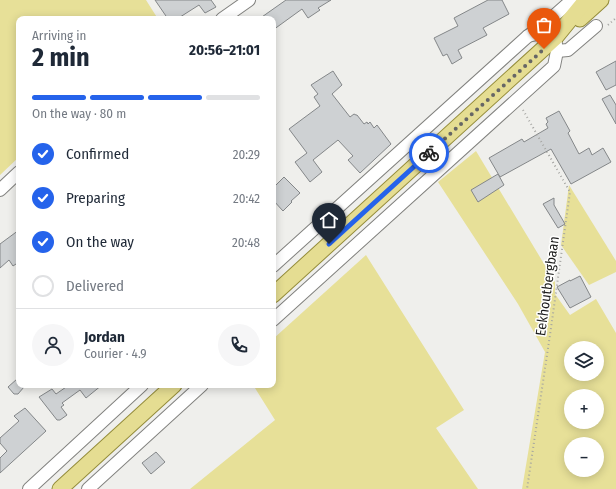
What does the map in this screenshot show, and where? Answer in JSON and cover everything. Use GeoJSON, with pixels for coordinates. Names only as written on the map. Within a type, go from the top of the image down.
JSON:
{"type":"FeatureCollection","features":[{"type":"Feature","properties":{"kind":"main road"},"geometry":{"type":"LineString","coordinates":[[276,292],[556,45],[586,0]]}},
{"type":"Feature","properties":{"kind":"main road"},"geometry":{"type":"LineString","coordinates":[[556,45],[564,33],[601,0]]}},
{"type":"Feature","properties":{"kind":"main road"},"geometry":{"type":"LineString","coordinates":[[60,489],[171,388]]}},
{"type":"Feature","properties":{"kind":"street"},"geometry":{"type":"LineString","coordinates":[[226,16],[249,0]]}},
{"type":"Feature","properties":{"kind":"street"},"geometry":{"type":"LineString","coordinates":[[276,263],[528,36],[546,23],[572,0]]}},
{"type":"Feature","properties":{"kind":"street"},"geometry":{"type":"LineString","coordinates":[[528,36],[541,33],[556,45],[568,50],[596,26]]}},
{"type":"Feature","properties":{"kind":"street"},"geometry":{"type":"LineString","coordinates":[[276,317],[554,66],[556,45]]}},
{"type":"Feature","properties":{"kind":"street"},"geometry":{"type":"LineString","coordinates":[[0,190],[16,175]]}},
{"type":"Feature","properties":{"kind":"street"},"geometry":{"type":"LineString","coordinates":[[329,244],[346,253]]}},
{"type":"Feature","properties":{"kind":"street"},"geometry":{"type":"LineString","coordinates":[[29,489],[139,388]]}},
{"type":"Feature","properties":{"kind":"street"},"geometry":{"type":"LineString","coordinates":[[88,489],[199,388]]}},
{"type":"Feature","properties":{"kind":"path","name":"Eekhoutbergbaan"},"geometry":{"type":"LineString","coordinates":[[516,99],[570,192],[527,489]]}},
{"type":"Feature","properties":{"kind":"shaded area"},"geometry":{"type":"Polygon","coordinates":[[[0,0],[146,0],[156,16],[16,16],[16,160],[0,175],[0,0]]]}},
{"type":"Feature","properties":{"kind":"shaded area"},"geometry":{"type":"Polygon","coordinates":[[[476,151],[555,282],[555,294],[570,315],[596,299],[616,333],[616,489],[522,489],[545,352],[518,304],[438,182],[476,151]]]}},
{"type":"Feature","properties":{"kind":"shaded area"},"geometry":{"type":"Polygon","coordinates":[[[569,185],[616,261],[616,272],[589,285],[561,245],[569,185]]]}},
{"type":"Feature","properties":{"kind":"shaded area"},"geometry":{"type":"Polygon","coordinates":[[[366,255],[464,410],[436,428],[478,489],[190,489],[275,420],[255,388],[276,388],[276,336],[366,255]]]}},
{"type":"Feature","properties":{"kind":"building"},"geometry":{"type":"Polygon","coordinates":[[[155,0],[211,0],[216,7],[205,13],[199,5],[182,16],[166,16],[155,0]]]}},
{"type":"Feature","properties":{"kind":"building"},"geometry":{"type":"Polygon","coordinates":[[[286,0],[331,0],[318,8],[320,10],[308,18],[302,9],[276,28],[276,16],[263,16],[286,0]]]}},
{"type":"Feature","properties":{"kind":"building"},"geometry":{"type":"Polygon","coordinates":[[[488,0],[502,0],[509,14],[483,28],[487,35],[458,50],[462,58],[452,64],[447,54],[443,56],[434,38],[458,26],[454,18],[488,0]]]}},
{"type":"Feature","properties":{"kind":"building"},"geometry":{"type":"Polygon","coordinates":[[[616,61],[616,85],[606,90],[596,72],[616,61]]]}},
{"type":"Feature","properties":{"kind":"building"},"geometry":{"type":"Polygon","coordinates":[[[333,71],[342,85],[332,94],[350,117],[354,114],[357,115],[364,124],[367,122],[368,124],[370,122],[374,128],[377,125],[391,144],[360,173],[348,160],[353,156],[338,140],[313,160],[322,172],[310,182],[295,162],[307,153],[289,129],[320,106],[314,97],[318,94],[311,85],[333,71]]]}},
{"type":"Feature","properties":{"kind":"building"},"geometry":{"type":"Polygon","coordinates":[[[610,95],[616,105],[616,124],[602,99],[610,95]]]}},
{"type":"Feature","properties":{"kind":"building"},"geometry":{"type":"Polygon","coordinates":[[[559,111],[570,131],[568,133],[579,154],[589,148],[592,155],[603,148],[611,162],[571,184],[551,149],[500,177],[489,158],[522,139],[524,142],[548,128],[546,118],[559,111]]]}},
{"type":"Feature","properties":{"kind":"building"},"geometry":{"type":"Polygon","coordinates":[[[498,174],[504,185],[478,202],[471,190],[498,174]]]}},
{"type":"Feature","properties":{"kind":"building"},"geometry":{"type":"Polygon","coordinates":[[[284,177],[300,193],[283,211],[276,203],[276,185],[284,177]]]}},
{"type":"Feature","properties":{"kind":"building"},"geometry":{"type":"Polygon","coordinates":[[[554,198],[554,205],[565,224],[558,228],[543,204],[554,198]]]}},
{"type":"Feature","properties":{"kind":"building"},"geometry":{"type":"Polygon","coordinates":[[[16,232],[16,264],[13,266],[9,260],[0,268],[0,244],[16,232]]]}},
{"type":"Feature","properties":{"kind":"building"},"geometry":{"type":"Polygon","coordinates":[[[580,276],[591,297],[570,308],[557,287],[580,276]]]}},
{"type":"Feature","properties":{"kind":"building"},"geometry":{"type":"Polygon","coordinates":[[[16,380],[16,388],[23,388],[18,394],[14,394],[8,387],[16,380]]]}},
{"type":"Feature","properties":{"kind":"building"},"geometry":{"type":"Polygon","coordinates":[[[65,388],[98,388],[86,398],[80,390],[62,403],[64,405],[61,407],[67,415],[60,420],[57,420],[39,397],[52,389],[56,394],[65,388]]]}},
{"type":"Feature","properties":{"kind":"building"},"geometry":{"type":"Polygon","coordinates":[[[25,408],[46,431],[0,473],[0,458],[7,451],[0,443],[0,438],[19,421],[14,416],[25,408]]]}},
{"type":"Feature","properties":{"kind":"building"},"geometry":{"type":"Polygon","coordinates":[[[156,452],[165,462],[151,474],[142,463],[156,452]]]}},
{"type":"Feature","properties":{"kind":"way so far"},"geometry":{"type":"LineString","coordinates":[[429,153],[544,49]]}},
{"type":"Feature","properties":{"kind":"route"},"geometry":{"type":"LineString","coordinates":[[329,244],[429,153]]}}]}
